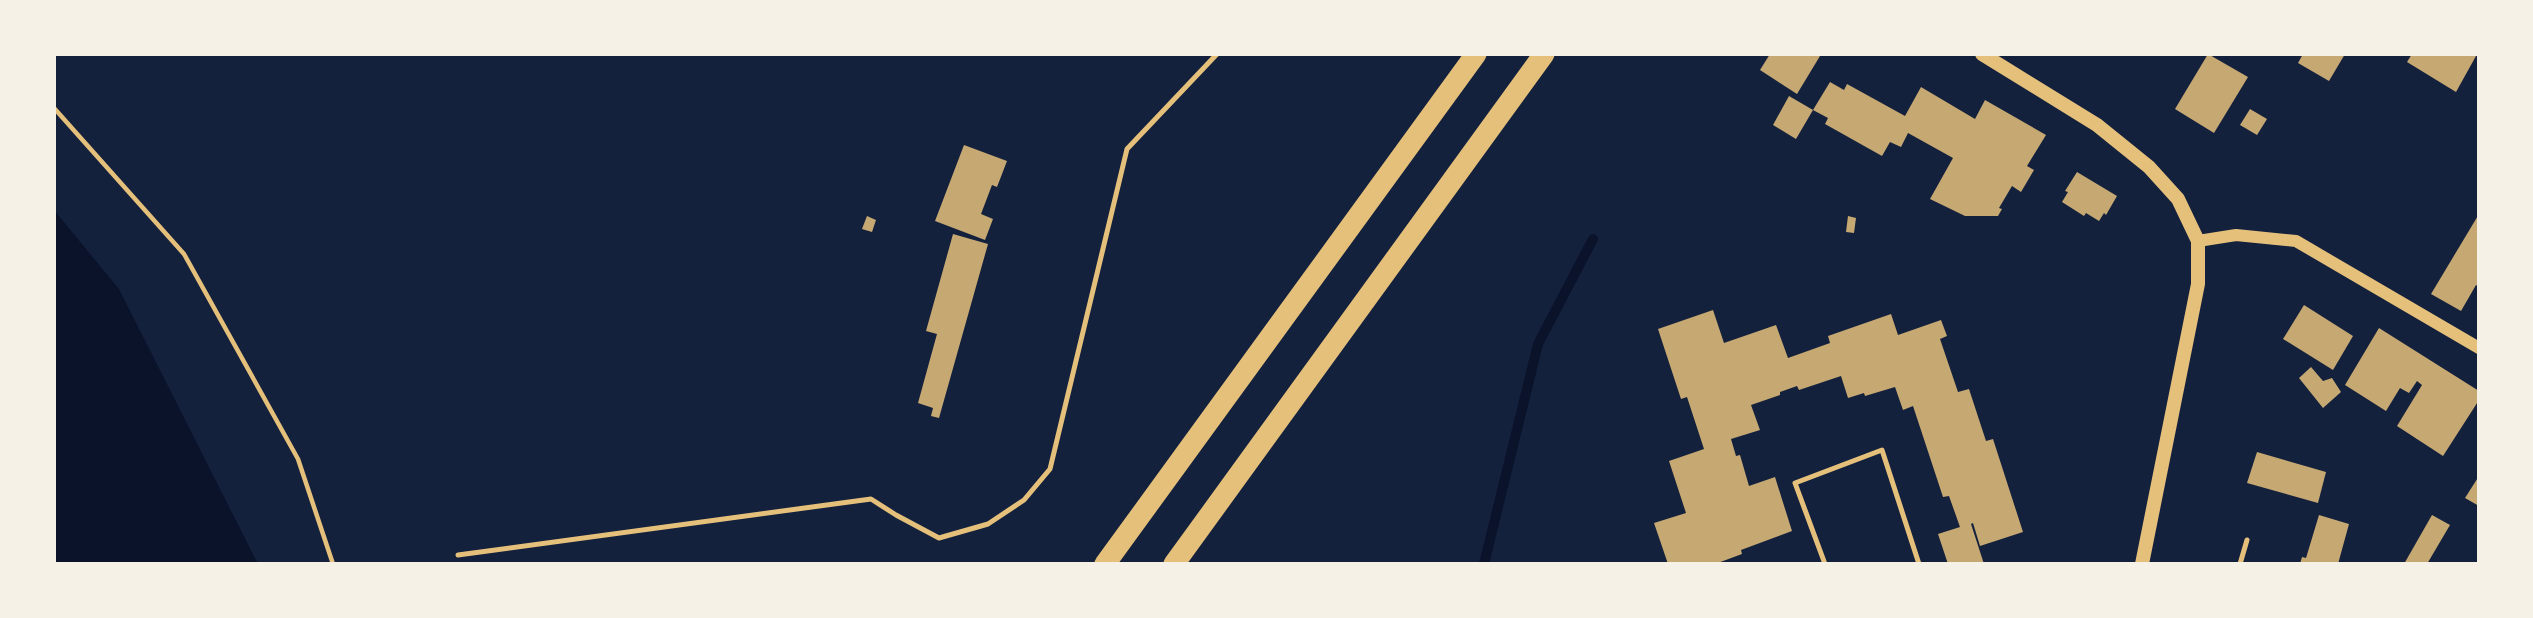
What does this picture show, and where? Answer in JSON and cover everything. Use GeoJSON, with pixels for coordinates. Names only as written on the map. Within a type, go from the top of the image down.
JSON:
{"type":"FeatureCollection","features":[{"type":"Feature","properties":{"kind":"highway"},"geometry":{"type":"LineString","coordinates":[[1105,564],[1476,54]]}},
{"type":"Feature","properties":{"kind":"highway"},"geometry":{"type":"LineString","coordinates":[[1174,564],[1544,54]]}},
{"type":"Feature","properties":{"kind":"main road"},"geometry":{"type":"LineString","coordinates":[[1982,54],[2097,125],[2149,167],[2178,199],[2198,241],[2197,284],[2142,564]]}},
{"type":"Feature","properties":{"kind":"street"},"geometry":{"type":"LineString","coordinates":[[2198,241],[2236,234],[2296,241],[2479,348]]}},
{"type":"Feature","properties":{"kind":"lane"},"geometry":{"type":"LineString","coordinates":[[458,555],[871,499],[896,516],[939,538],[988,524],[1024,499],[1049,469],[1127,149],[1217,54]]}},
{"type":"Feature","properties":{"kind":"lane"},"geometry":{"type":"LineString","coordinates":[[1825,564],[1795,483],[1882,450],[1919,564]]}},
{"type":"Feature","properties":{"kind":"lane"},"geometry":{"type":"LineString","coordinates":[[2240,564],[2247,540]]}},
{"type":"Feature","properties":{"kind":"path"},"geometry":{"type":"LineString","coordinates":[[54,108],[184,254],[298,460],[333,564]]}},
{"type":"Feature","properties":{"kind":"water"},"geometry":{"type":"Polygon","coordinates":[[[54,210],[119,289],[258,564],[54,564],[54,210]]]}},
{"type":"Feature","properties":{"kind":"building"},"geometry":{"type":"Polygon","coordinates":[[[1770,54],[1820,56],[1797,94],[1760,70],[1770,54]]]}},
{"type":"Feature","properties":{"kind":"building"},"geometry":{"type":"Polygon","coordinates":[[[2208,54],[2248,77],[2214,133],[2175,109],[2208,54]]]}},
{"type":"Feature","properties":{"kind":"building"},"geometry":{"type":"Polygon","coordinates":[[[2303,54],[2345,54],[2329,81],[2298,63],[2303,54]]]}},
{"type":"Feature","properties":{"kind":"building"},"geometry":{"type":"Polygon","coordinates":[[[2412,54],[2476,56],[2456,92],[2407,62],[2412,54]]]}},
{"type":"Feature","properties":{"kind":"building"},"geometry":{"type":"Polygon","coordinates":[[[1830,82],[1844,90],[1847,84],[1905,116],[1921,87],[1975,119],[1985,100],[2046,135],[2027,166],[2034,170],[2021,192],[2012,186],[1999,208],[2002,209],[1998,216],[1965,216],[1930,199],[1953,158],[1908,133],[1901,147],[1890,142],[1882,156],[1825,124],[1828,118],[1813,110],[1830,82]]]}},
{"type":"Feature","properties":{"kind":"building"},"geometry":{"type":"Polygon","coordinates":[[[1789,96],[1813,110],[1796,139],[1773,125],[1789,96]]]}},
{"type":"Feature","properties":{"kind":"building"},"geometry":{"type":"Polygon","coordinates":[[[2250,109],[2267,119],[2257,135],[2240,125],[2250,109]]]}},
{"type":"Feature","properties":{"kind":"building"},"geometry":{"type":"Polygon","coordinates":[[[964,145],[1007,161],[997,187],[992,185],[981,214],[993,219],[985,240],[935,221],[964,145]]]}},
{"type":"Feature","properties":{"kind":"building"},"geometry":{"type":"Polygon","coordinates":[[[2077,172],[2117,196],[2106,215],[2104,213],[2099,221],[2086,213],[2084,216],[2062,202],[2068,192],[2065,191],[2077,172]]]}},
{"type":"Feature","properties":{"kind":"building"},"geometry":{"type":"Polygon","coordinates":[[[2479,214],[2479,287],[2476,285],[2461,311],[2431,294],[2479,214]]]}},
{"type":"Feature","properties":{"kind":"building"},"geometry":{"type":"Polygon","coordinates":[[[867,216],[876,220],[872,232],[862,229],[867,216]]]}},
{"type":"Feature","properties":{"kind":"building"},"geometry":{"type":"Polygon","coordinates":[[[1848,216],[1856,218],[1854,233],[1846,232],[1848,216]]]}},
{"type":"Feature","properties":{"kind":"building"},"geometry":{"type":"Polygon","coordinates":[[[953,234],[988,244],[939,418],[931,416],[933,408],[918,403],[937,334],[926,331],[953,234]]]}},
{"type":"Feature","properties":{"kind":"building"},"geometry":{"type":"Polygon","coordinates":[[[2304,305],[2353,336],[2333,370],[2283,339],[2304,305]]]}},
{"type":"Feature","properties":{"kind":"building"},"geometry":{"type":"Polygon","coordinates":[[[1713,310],[1724,343],[1776,325],[1788,358],[1830,343],[1828,336],[1891,314],[1898,335],[1941,320],[1947,336],[1940,339],[1958,392],[1969,389],[1986,441],[1993,439],[2023,532],[1980,546],[1973,523],[1971,524],[1984,564],[1948,564],[1938,534],[1960,527],[1949,496],[1943,497],[1913,406],[1903,410],[1895,387],[1848,398],[1841,376],[1799,390],[1797,386],[1751,405],[1760,430],[1731,439],[1736,456],[1740,455],[1749,486],[1775,477],[1792,531],[1741,550],[1742,554],[1715,564],[1668,564],[1654,523],[1686,513],[1669,461],[1704,449],[1687,397],[1681,399],[1658,329],[1713,310]]]}},
{"type":"Feature","properties":{"kind":"building"},"geometry":{"type":"Polygon","coordinates":[[[2379,328],[2479,391],[2479,400],[2443,456],[2397,426],[2422,385],[2417,381],[2409,393],[2400,388],[2386,411],[2345,385],[2379,328]]]}},
{"type":"Feature","properties":{"kind":"building"},"geometry":{"type":"Polygon","coordinates":[[[2311,367],[2323,381],[2332,378],[2341,392],[2323,408],[2299,378],[2311,367]]]}},
{"type":"Feature","properties":{"kind":"building"},"geometry":{"type":"Polygon","coordinates":[[[2257,452],[2326,472],[2318,503],[2247,483],[2257,452]]]}},
{"type":"Feature","properties":{"kind":"building"},"geometry":{"type":"Polygon","coordinates":[[[2479,476],[2479,506],[2465,498],[2479,476]]]}},
{"type":"Feature","properties":{"kind":"building"},"geometry":{"type":"Polygon","coordinates":[[[2319,515],[2349,524],[2338,564],[2300,564],[2302,557],[2306,558],[2319,515]]]}},
{"type":"Feature","properties":{"kind":"building"},"geometry":{"type":"Polygon","coordinates":[[[2432,515],[2450,525],[2427,564],[2404,564],[2432,515]]]}},
{"type":"Feature","properties":{"kind":"waterway"},"geometry":{"type":"LineString","coordinates":[[1484,564],[1538,344],[1593,239]]}}]}
